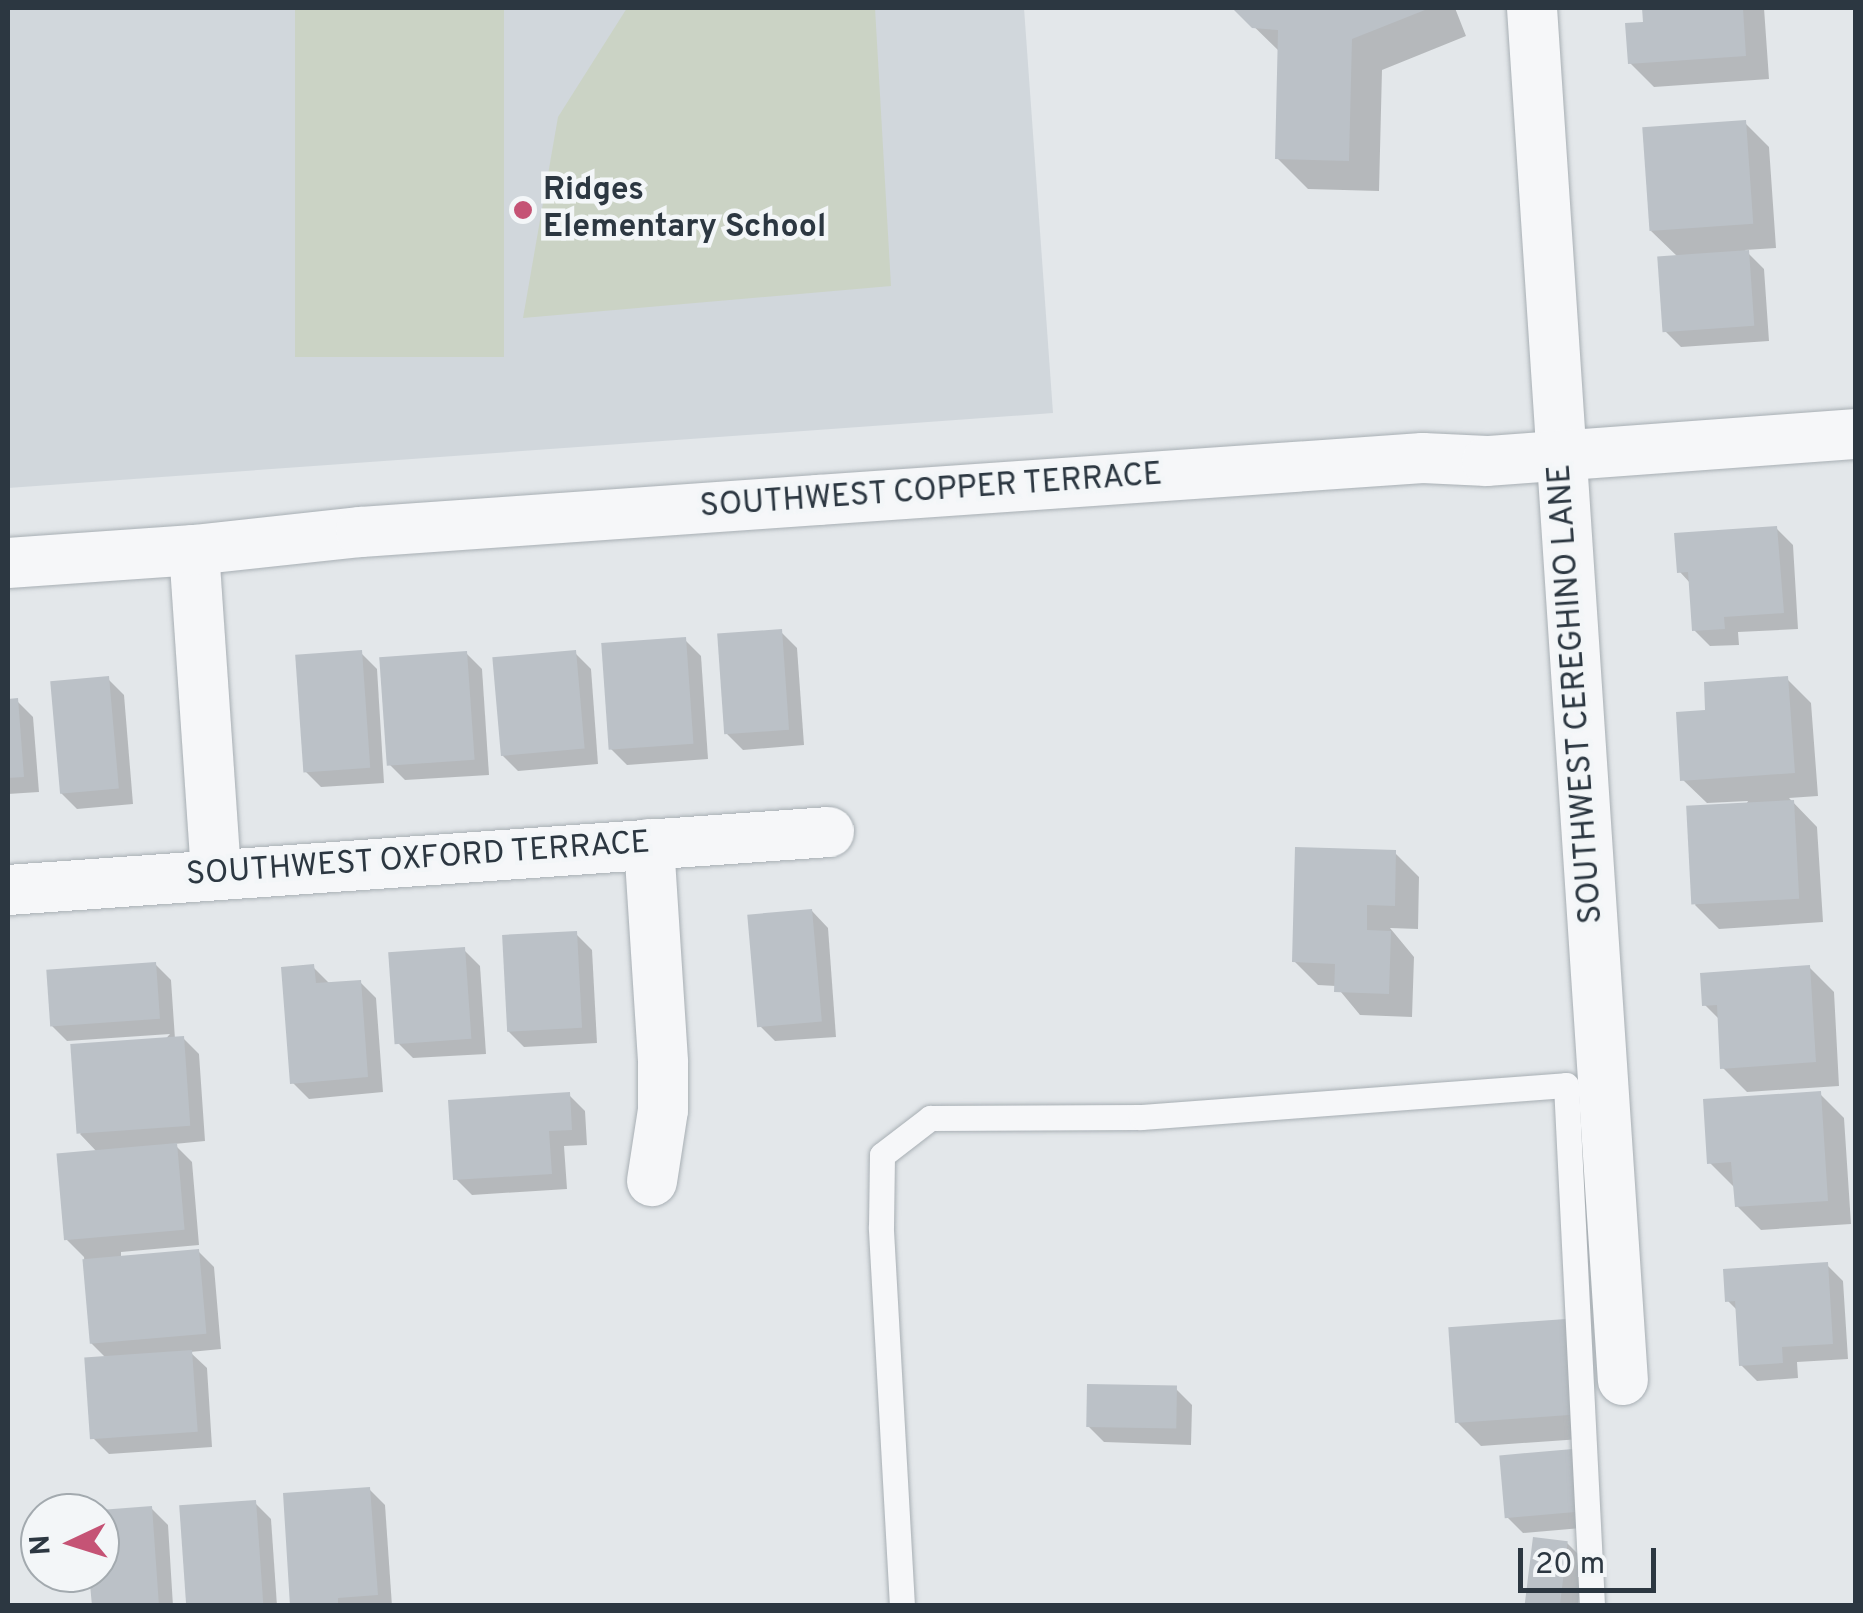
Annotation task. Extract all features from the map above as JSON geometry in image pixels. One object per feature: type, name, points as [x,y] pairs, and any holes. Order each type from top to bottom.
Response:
[{"type":"street","name":"SOUTHWEST CEREGHINO LANE","points":[[1532,8],[1622,1380]]},
{"type":"street","name":"SOUTHWEST COPPER TERRACE","points":[[8,564],[380,530],[1403,459],[1561,456],[1856,434]]},
{"type":"street","points":[[194,550],[216,873]]},
{"type":"street","name":"SOUTHWEST OXFORD TERRACE","points":[[8,890],[829,832]]},
{"type":"street","points":[[649,844],[663,1063],[663,1110],[652,1181]]},
{"type":"lane","points":[[902,1606],[881,1226],[882,1154],[930,1118],[1142,1117],[1566,1085],[1592,1606]]},
{"type":"shaded area","name":"Ridges Elementary School","points":[[8,8],[1024,8],[1053,413],[8,488]]},
{"type":"shaded area","points":[[295,8],[504,8],[504,357],[295,357]]},
{"type":"shaded area","points":[[627,8],[875,8],[891,286],[523,318],[558,117]]},
{"type":"building","points":[[1232,8],[1430,8],[1352,39],[1349,161],[1275,159],[1278,30],[1252,28]]},
{"type":"building","points":[[1642,8],[1743,8],[1746,56],[1628,64],[1625,23],[1643,22]]},
{"type":"building","points":[[1746,120],[1753,224],[1650,231],[1642,127]]},
{"type":"building","points":[[1749,250],[1754,326],[1663,332],[1657,256]]},
{"type":"building","points":[[1777,526],[1784,613],[1724,617],[1725,629],[1692,631],[1688,572],[1677,573],[1674,533]]},
{"type":"building","points":[[782,629],[789,730],[724,734],[717,634]]},
{"type":"building","points":[[686,637],[693,744],[609,750],[601,643]]},
{"type":"building","points":[[362,650],[370,768],[303,772],[295,655]]},
{"type":"building","points":[[576,650],[585,749],[501,756],[492,657]]},
{"type":"building","points":[[467,651],[475,760],[387,766],[379,657]]},
{"type":"building","points":[[109,676],[119,789],[60,794],[50,681]]},
{"type":"building","points":[[1788,676],[1795,773],[1680,781],[1676,712],[1705,710],[1704,682]]},
{"type":"building","points":[[18,698],[24,777],[8,778],[8,699]]},
{"type":"building","points":[[1794,800],[1799,899],[1691,905],[1686,806]]},
{"type":"building","points":[[1295,847],[1396,850],[1395,906],[1367,905],[1367,930],[1391,931],[1389,994],[1334,992],[1335,964],[1292,962]]},
{"type":"building","points":[[812,909],[822,1022],[757,1027],[747,915]]},
{"type":"building","points":[[577,931],[582,1028],[507,1032],[502,935]]},
{"type":"building","points":[[465,947],[471,1039],[395,1044],[388,952]]},
{"type":"building","points":[[156,962],[160,1019],[50,1027],[46,970]]},
{"type":"building","points":[[314,964],[316,983],[361,980],[368,1077],[290,1084],[281,967]]},
{"type":"building","points":[[1810,965],[1816,1062],[1720,1069],[1717,1005],[1702,1006],[1700,973]]},
{"type":"building","points":[[184,1036],[190,1126],[77,1134],[70,1044]]},
{"type":"building","points":[[1821,1091],[1828,1201],[1735,1207],[1731,1162],[1707,1164],[1703,1099]]},
{"type":"building","points":[[570,1092],[572,1130],[549,1131],[552,1174],[453,1180],[448,1100]]},
{"type":"building","points":[[177,1143],[185,1230],[64,1240],[56,1154]]},
{"type":"building","points":[[199,1249],[206,1334],[90,1344],[82,1259]]},
{"type":"building","points":[[1828,1262],[1833,1344],[1782,1347],[1783,1363],[1739,1366],[1735,1301],[1725,1302],[1723,1269]]},
{"type":"building","points":[[1566,1319],[1573,1415],[1455,1423],[1448,1327]]},
{"type":"building","points":[[192,1350],[198,1432],[90,1439],[84,1358]]},
{"type":"building","points":[[1087,1384],[1177,1386],[1176,1429],[1086,1427]]},
{"type":"building","points":[[1573,1449],[1578,1512],[1505,1518],[1499,1455]]},
{"type":"building","points":[[370,1487],[378,1595],[338,1598],[338,1606],[290,1606],[283,1493]]},
{"type":"building","points":[[256,1500],[263,1606],[186,1606],[179,1505]]},
{"type":"building","points":[[152,1506],[159,1606],[92,1606],[91,1593],[120,1593],[120,1508]]},
{"type":"building","points":[[1533,1537],[1568,1541],[1560,1606],[1525,1605]]},
{"type":"place","name":"Ridges Elementary School","points":[[523,210]]}]
